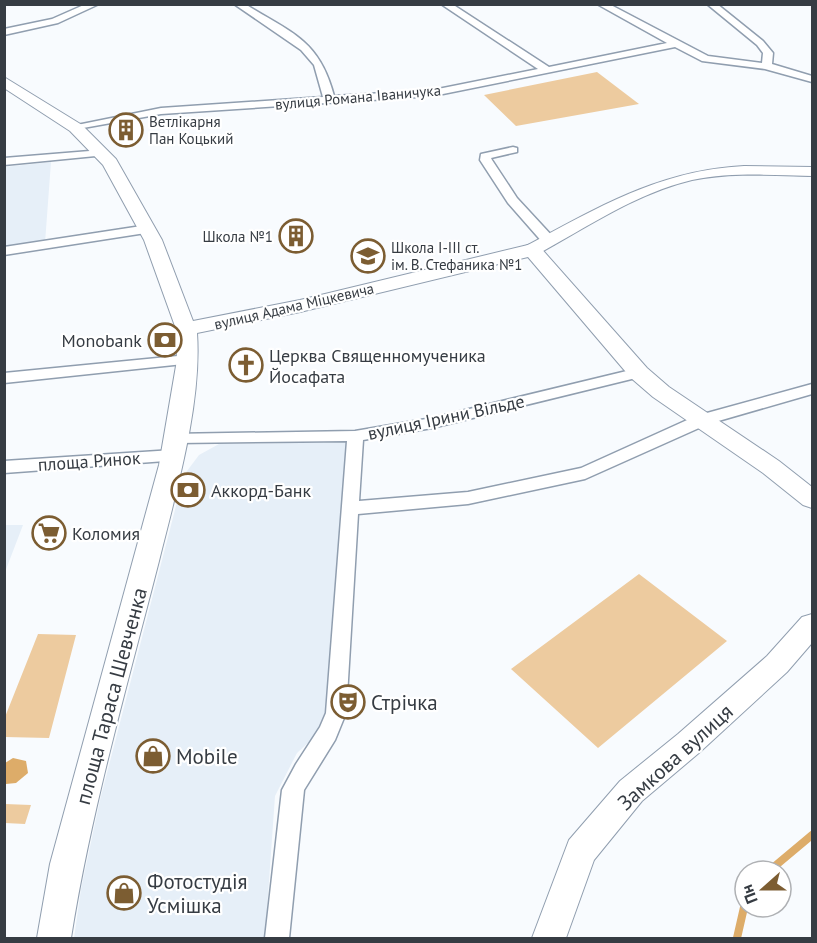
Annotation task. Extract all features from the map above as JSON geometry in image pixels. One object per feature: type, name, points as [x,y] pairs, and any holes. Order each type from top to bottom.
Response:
[{"type":"main road","name":"площа Тараса Шевченка","points":[[4,81],[76,128],[102,153],[134,201],[148,230],[186,329],[189,360],[175,447],[66,864],[54,939]]},
{"type":"main road","name":"вулиця Адама Міцкевича","points":[[186,329],[300,306],[540,246]]},
{"type":"main road","points":[[540,246],[639,373],[661,392],[771,467],[813,499]]},
{"type":"main road","name":"Замкова вулиця","points":[[549,939],[581,851],[625,799],[777,664],[813,625]]},
{"type":"street","points":[[4,32],[55,21],[95,4]]},
{"type":"street","points":[[238,4],[297,42],[312,55],[321,70],[329,99]]},
{"type":"street","points":[[445,4],[547,70]]},
{"type":"street","points":[[601,4],[706,59],[766,66],[813,79]]},
{"type":"street","points":[[711,4],[764,46],[769,59],[766,66]]},
{"type":"street","name":"вулиця Романа Іваничука","points":[[76,128],[161,111],[433,93],[675,44]]},
{"type":"street","points":[[513,150],[489,154],[485,156],[486,160],[540,246]]},
{"type":"street","points":[[4,162],[102,153]]},
{"type":"street","name":"вулиця Адама Міцкевича","points":[[540,246],[638,195],[677,180],[735,171],[813,172]]},
{"type":"street","points":[[4,251],[148,230]]},
{"type":"street","points":[[4,378],[189,360]]},
{"type":"street","name":"вулиця Ірини Вільде","points":[[175,447],[355,436],[432,423],[639,373]]},
{"type":"street","points":[[351,508],[468,498],[585,473],[702,420],[813,389]]},
{"type":"street","points":[[277,939],[293,790],[309,760],[330,730],[336,713],[355,436]]},
{"type":"street","name":"площа Ринок","points":[[4,466],[175,447]]},
{"type":"shaded area","points":[[597,72],[639,104],[516,126],[484,95]]},
{"type":"shaded area","points":[[51,162],[45,243],[5,247],[4,167]]},
{"type":"shaded area","points":[[353,442],[333,720],[297,753],[275,796],[265,938],[74,938],[81,889],[100,800],[184,475],[199,455],[219,444]]},
{"type":"shaded area","points":[[4,525],[23,525],[5,572]]},
{"type":"shaded area","points":[[639,574],[727,641],[598,748],[511,669]]},
{"type":"shaded area","points":[[38,634],[76,635],[49,738],[5,737],[5,717]]},
{"type":"shaded area","points":[[13,758],[26,761],[28,773],[16,783],[6,784],[5,763]]},
{"type":"shaded area","points":[[5,804],[31,805],[25,824],[5,823]]},
{"type":"waterway","points":[[783,859],[812,835]]},
{"type":"waterway","points":[[737,938],[741,919]]},
{"type":"place","name":"Ветлікарня Пан Коцький","points":[[126,130]]},
{"type":"place","name":"Школа №1","points":[[296,236]]},
{"type":"place","name":"Школа I-III ст. ім. В. Стефаника №1","points":[[368,256]]},
{"type":"place","name":"Monobank","points":[[165,340]]},
{"type":"place","name":"Церква Священномученика Йосафата","points":[[246,365]]},
{"type":"place","name":"Аккорд-Банк","points":[[188,490]]},
{"type":"place","name":"Коломия","points":[[49,533]]},
{"type":"place","name":"Стрічка","points":[[348,702]]},
{"type":"place","name":"Mobile","points":[[153,756]]},
{"type":"place","name":"Фотостудія Усмішка","points":[[124,893]]}]
